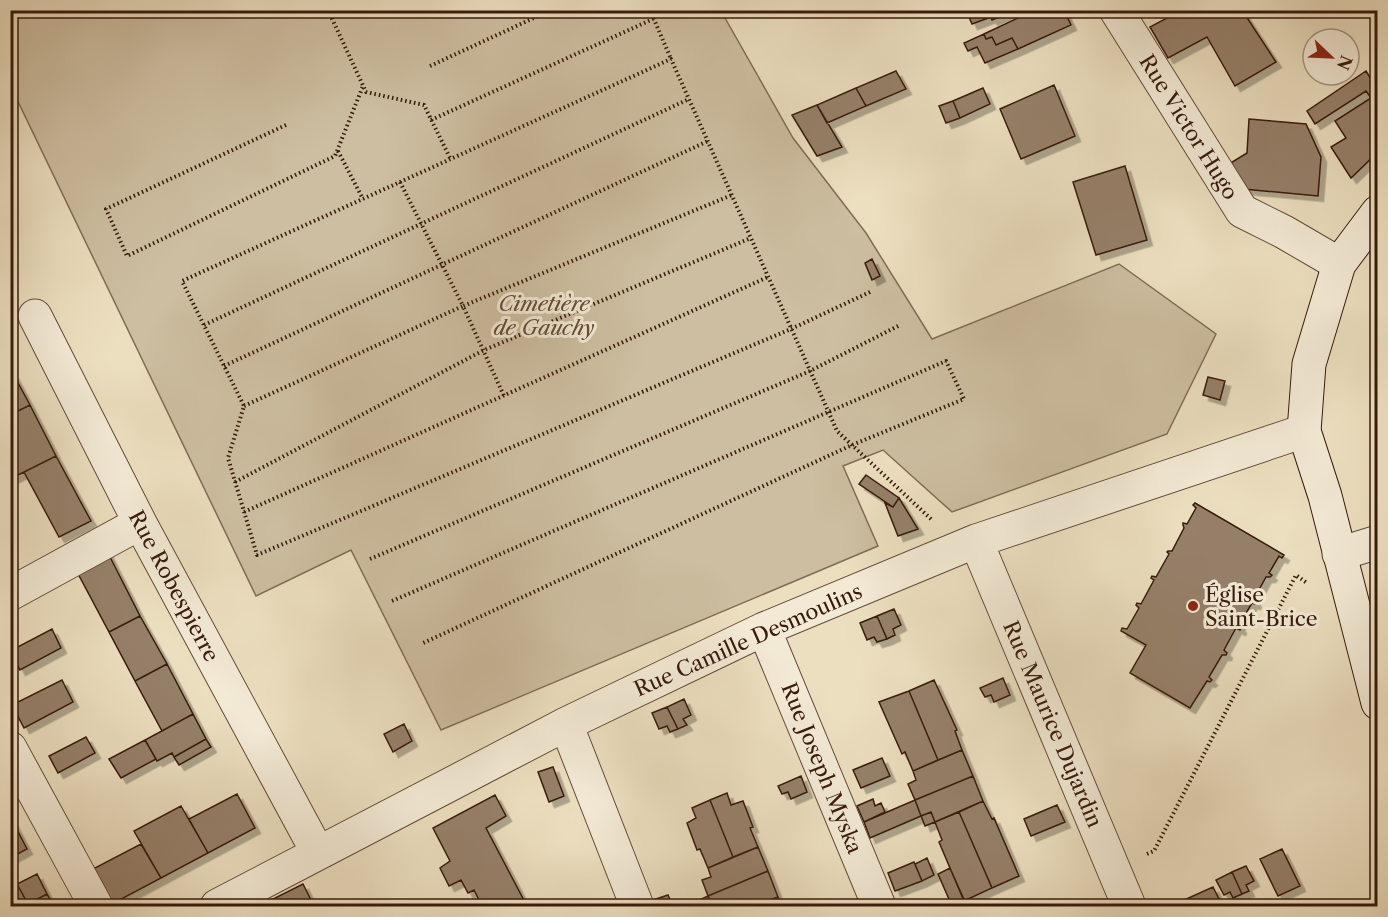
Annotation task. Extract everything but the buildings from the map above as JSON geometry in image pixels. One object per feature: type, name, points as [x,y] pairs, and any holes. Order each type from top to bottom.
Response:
[{"type":"street","name":"Rue Victor Hugo","points":[[1116,10],[1242,211],[1339,264]]},
{"type":"street","points":[[1377,212],[1339,264],[1309,364],[1304,431],[1325,496],[1377,703]]},
{"type":"street","name":"Rue Robespierre","points":[[35,316],[140,523],[318,853]]},
{"type":"street","name":"Rue Camille Desmoulins","points":[[217,906],[566,724],[764,629],[968,544],[1304,431]]},
{"type":"street","points":[[10,594],[140,523]]},
{"type":"street","points":[[1343,569],[1377,542]]},
{"type":"street","name":"Rue Maurice Dujardin","points":[[968,544],[1129,906]]},
{"type":"street","name":"Rue Joseph Myska","points":[[764,629],[879,906]]},
{"type":"street","points":[[566,724],[637,906]]},
{"type":"street","points":[[10,748],[96,906]]},
{"type":"path","points":[[328,10],[366,92],[424,105],[451,160]]},
{"type":"path","points":[[430,66],[551,10]]},
{"type":"path","points":[[650,10],[837,431],[968,544]]},
{"type":"path","points":[[432,120],[653,19]]},
{"type":"path","points":[[671,59],[182,281],[244,406],[228,458],[257,555],[791,329],[870,292]]},
{"type":"path","points":[[286,125],[106,209],[127,256],[335,156],[363,86]]},
{"type":"path","points":[[204,325],[689,99]]},
{"type":"path","points":[[224,366],[708,141]]},
{"type":"path","points":[[337,150],[363,199]]},
{"type":"path","points":[[400,182],[463,306],[504,396]]},
{"type":"path","points":[[244,406],[463,306],[732,195]]},
{"type":"path","points":[[235,482],[484,350],[751,238]]},
{"type":"path","points":[[244,512],[768,277]]},
{"type":"path","points":[[370,560],[810,371],[900,325]]},
{"type":"path","points":[[392,601],[946,361],[964,399],[852,445],[421,644]]},
{"type":"path","points":[[1114,870],[1154,851],[1296,575],[1313,587],[1343,569]]},
{"type":"green space","name":"Cimetière de Gauchy","points":[[11,11],[721,11],[793,138],[866,233],[932,339],[1119,264],[1216,334],[1167,434],[952,512],[883,450],[843,466],[878,546],[441,730],[351,550],[256,596],[11,87]]},
{"type":"place","name":"Église Saint-Brice","points":[[1193,606]]}]
